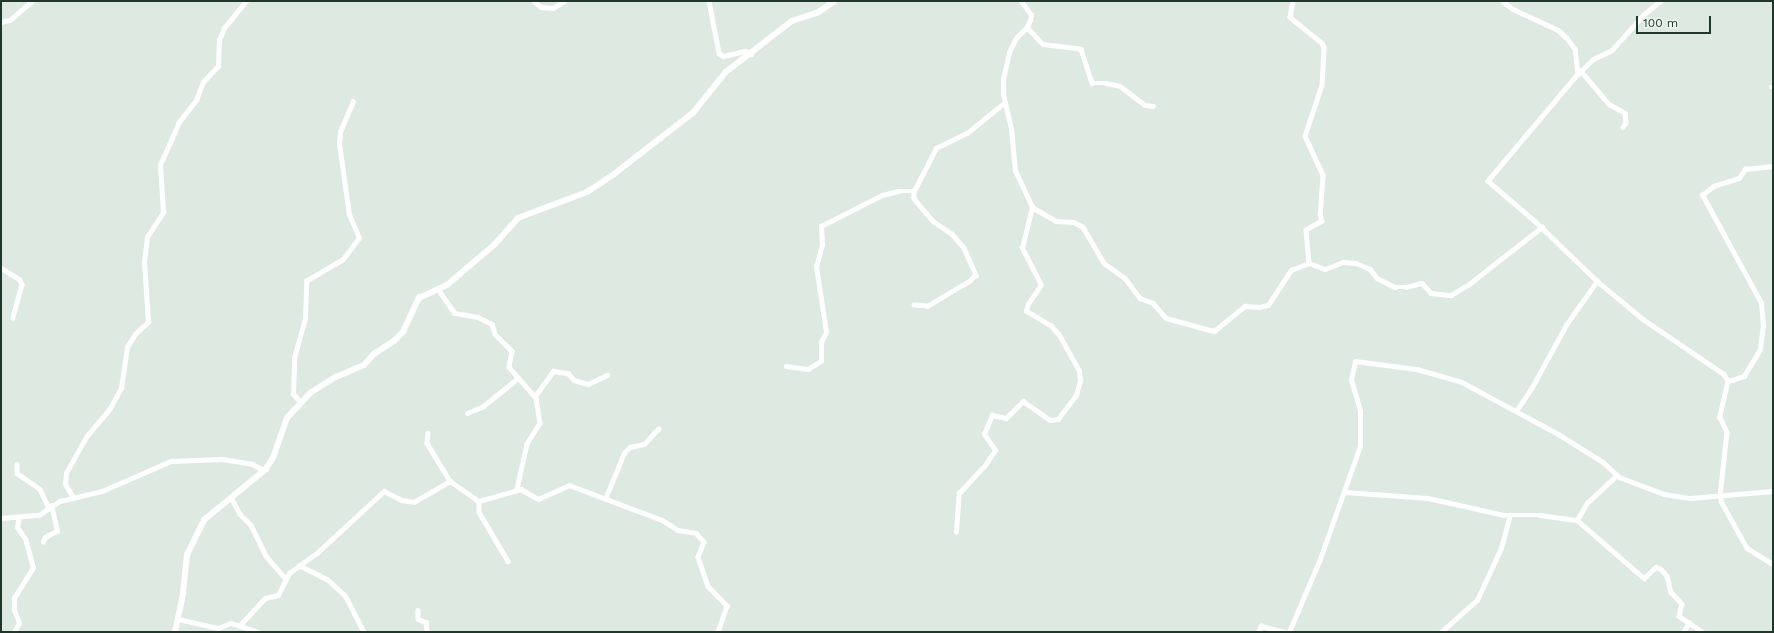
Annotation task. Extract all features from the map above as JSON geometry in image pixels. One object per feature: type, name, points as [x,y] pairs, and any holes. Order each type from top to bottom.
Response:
[{"type":"street","points":[[1,22],[10,20],[32,1]]},
{"type":"street","points":[[73,498],[65,484],[66,473],[86,436],[110,408],[123,382],[123,361],[127,347],[135,334],[148,322],[144,262],[147,237],[162,216],[164,208],[160,165],[180,122],[196,100],[203,82],[218,66],[219,40],[224,28],[246,1]]},
{"type":"street","points":[[534,1],[541,7],[553,8],[564,1]]},
{"type":"street","points":[[709,1],[718,52],[723,56],[745,51],[751,54]]},
{"type":"street","points":[[175,632],[188,550],[207,516],[264,470],[273,458],[287,418],[315,389],[364,365],[374,354],[394,341],[402,332],[419,298],[447,286],[494,246],[518,218],[587,192],[638,157],[693,113],[726,72],[792,21],[819,12],[835,1]]},
{"type":"street","points":[[1021,1],[1031,15],[1027,27],[1016,38],[1009,52],[1003,79],[1004,102],[1011,129],[1015,171],[1032,207],[1056,221],[1074,222],[1083,226],[1104,263],[1125,278],[1140,298],[1153,303],[1166,318],[1211,331],[1216,330],[1245,306],[1260,308],[1268,305],[1291,270],[1309,263],[1325,269],[1343,262],[1356,263],[1368,268],[1376,278],[1395,287],[1406,287],[1422,283],[1431,293],[1451,295],[1469,284],[1542,227]]},
{"type":"street","points":[[1293,1],[1290,17],[1322,43],[1324,48],[1322,84],[1305,136],[1323,175],[1320,214],[1322,221],[1306,230],[1309,263]]},
{"type":"street","points":[[1503,1],[1513,9],[1558,30],[1568,38],[1575,49],[1579,72],[1609,104],[1626,114],[1626,123],[1623,127]]},
{"type":"street","points":[[1660,1],[1643,15],[1612,50],[1597,57],[1579,72],[1488,181],[1542,227],[1597,281],[1643,319],[1720,370],[1728,380]]},
{"type":"street","points":[[1027,27],[1043,44],[1081,49],[1092,83],[1106,83],[1120,86],[1145,105],[1153,106]]},
{"type":"street","points":[[301,403],[293,394],[294,358],[305,318],[305,283],[312,276],[343,259],[359,238],[349,215],[339,144],[340,132],[353,102]]},
{"type":"street","points":[[914,305],[928,306],[970,281],[976,275],[964,248],[952,234],[924,211],[915,201],[914,191],[936,148],[967,133],[1004,102]]},
{"type":"street","points":[[1728,380],[1744,376],[1760,349],[1763,326],[1761,304],[1702,195],[1714,186],[1738,178],[1745,169],[1773,166]]},
{"type":"street","points":[[786,366],[808,369],[821,360],[821,342],[826,332],[816,267],[822,245],[821,226],[882,195],[899,191],[914,191]]},
{"type":"street","points":[[956,532],[959,493],[985,465],[994,450],[984,434],[992,415],[1006,418],[1023,401],[1054,420],[1058,419],[1079,386],[1079,371],[1059,335],[1050,326],[1026,311],[1028,304],[1041,286],[1022,248],[1032,207]]},
{"type":"street","points":[[1,268],[19,279],[22,284],[13,318]]},
{"type":"street","points":[[1516,411],[1531,389],[1566,325],[1597,281]]},
{"type":"street","points":[[438,290],[455,313],[478,317],[492,324],[496,334],[512,351],[508,366],[535,396],[540,423],[527,444],[517,489]]},
{"type":"street","points":[[1289,632],[1312,580],[1360,446],[1360,411],[1351,380],[1355,361],[1388,363],[1451,378],[1516,411],[1596,456],[1617,475],[1632,483],[1672,496],[1690,498],[1773,492]]},
{"type":"street","points":[[535,396],[553,371],[568,373],[573,379],[588,384],[607,375]]},
{"type":"street","points":[[468,413],[482,407],[518,378]]},
{"type":"street","points":[[1728,380],[1720,417],[1726,432],[1720,495],[1726,515],[1742,543],[1754,554],[1773,564]]},
{"type":"street","points":[[605,499],[624,453],[630,447],[644,444],[658,429]]},
{"type":"street","points":[[428,432],[427,443],[450,481],[479,501]]},
{"type":"street","points":[[1,518],[39,515],[50,507],[73,498],[102,491],[171,462],[222,459],[252,464],[264,470]]},
{"type":"street","points":[[17,464],[17,473],[40,489],[50,507],[57,531],[45,537],[42,542]]},
{"type":"street","points":[[1577,520],[1587,503],[1617,475]]},
{"type":"street","points":[[239,626],[265,598],[278,595],[285,578],[299,565],[384,492],[402,500],[414,502],[450,481]]},
{"type":"street","points":[[479,501],[517,489],[526,490],[533,498],[538,499],[569,485],[662,520],[678,530],[694,532],[703,540],[698,557],[710,589],[727,606],[718,632]]},
{"type":"street","points":[[1344,492],[1428,498],[1510,515],[1540,515],[1577,520],[1644,578],[1656,567],[1664,572],[1671,592],[1682,604],[1679,616],[1703,632]]},
{"type":"street","points":[[231,497],[240,514],[251,526],[266,556],[285,578]]},
{"type":"street","points":[[479,501],[479,512],[508,561]]},
{"type":"street","points":[[1441,632],[1478,600],[1501,548],[1510,515]]},
{"type":"street","points":[[14,632],[19,623],[14,610],[14,598],[33,568],[25,539],[17,527],[19,517]]},
{"type":"street","points":[[299,565],[327,580],[345,595],[364,632]]},
{"type":"street","points":[[418,610],[418,619],[426,622],[427,632]]},
{"type":"street","points":[[178,619],[218,628],[231,623],[258,632]]},
{"type":"street","points":[[1683,632],[1688,623]]},
{"type":"street","points":[[1258,632],[1261,626],[1285,632]]}]
